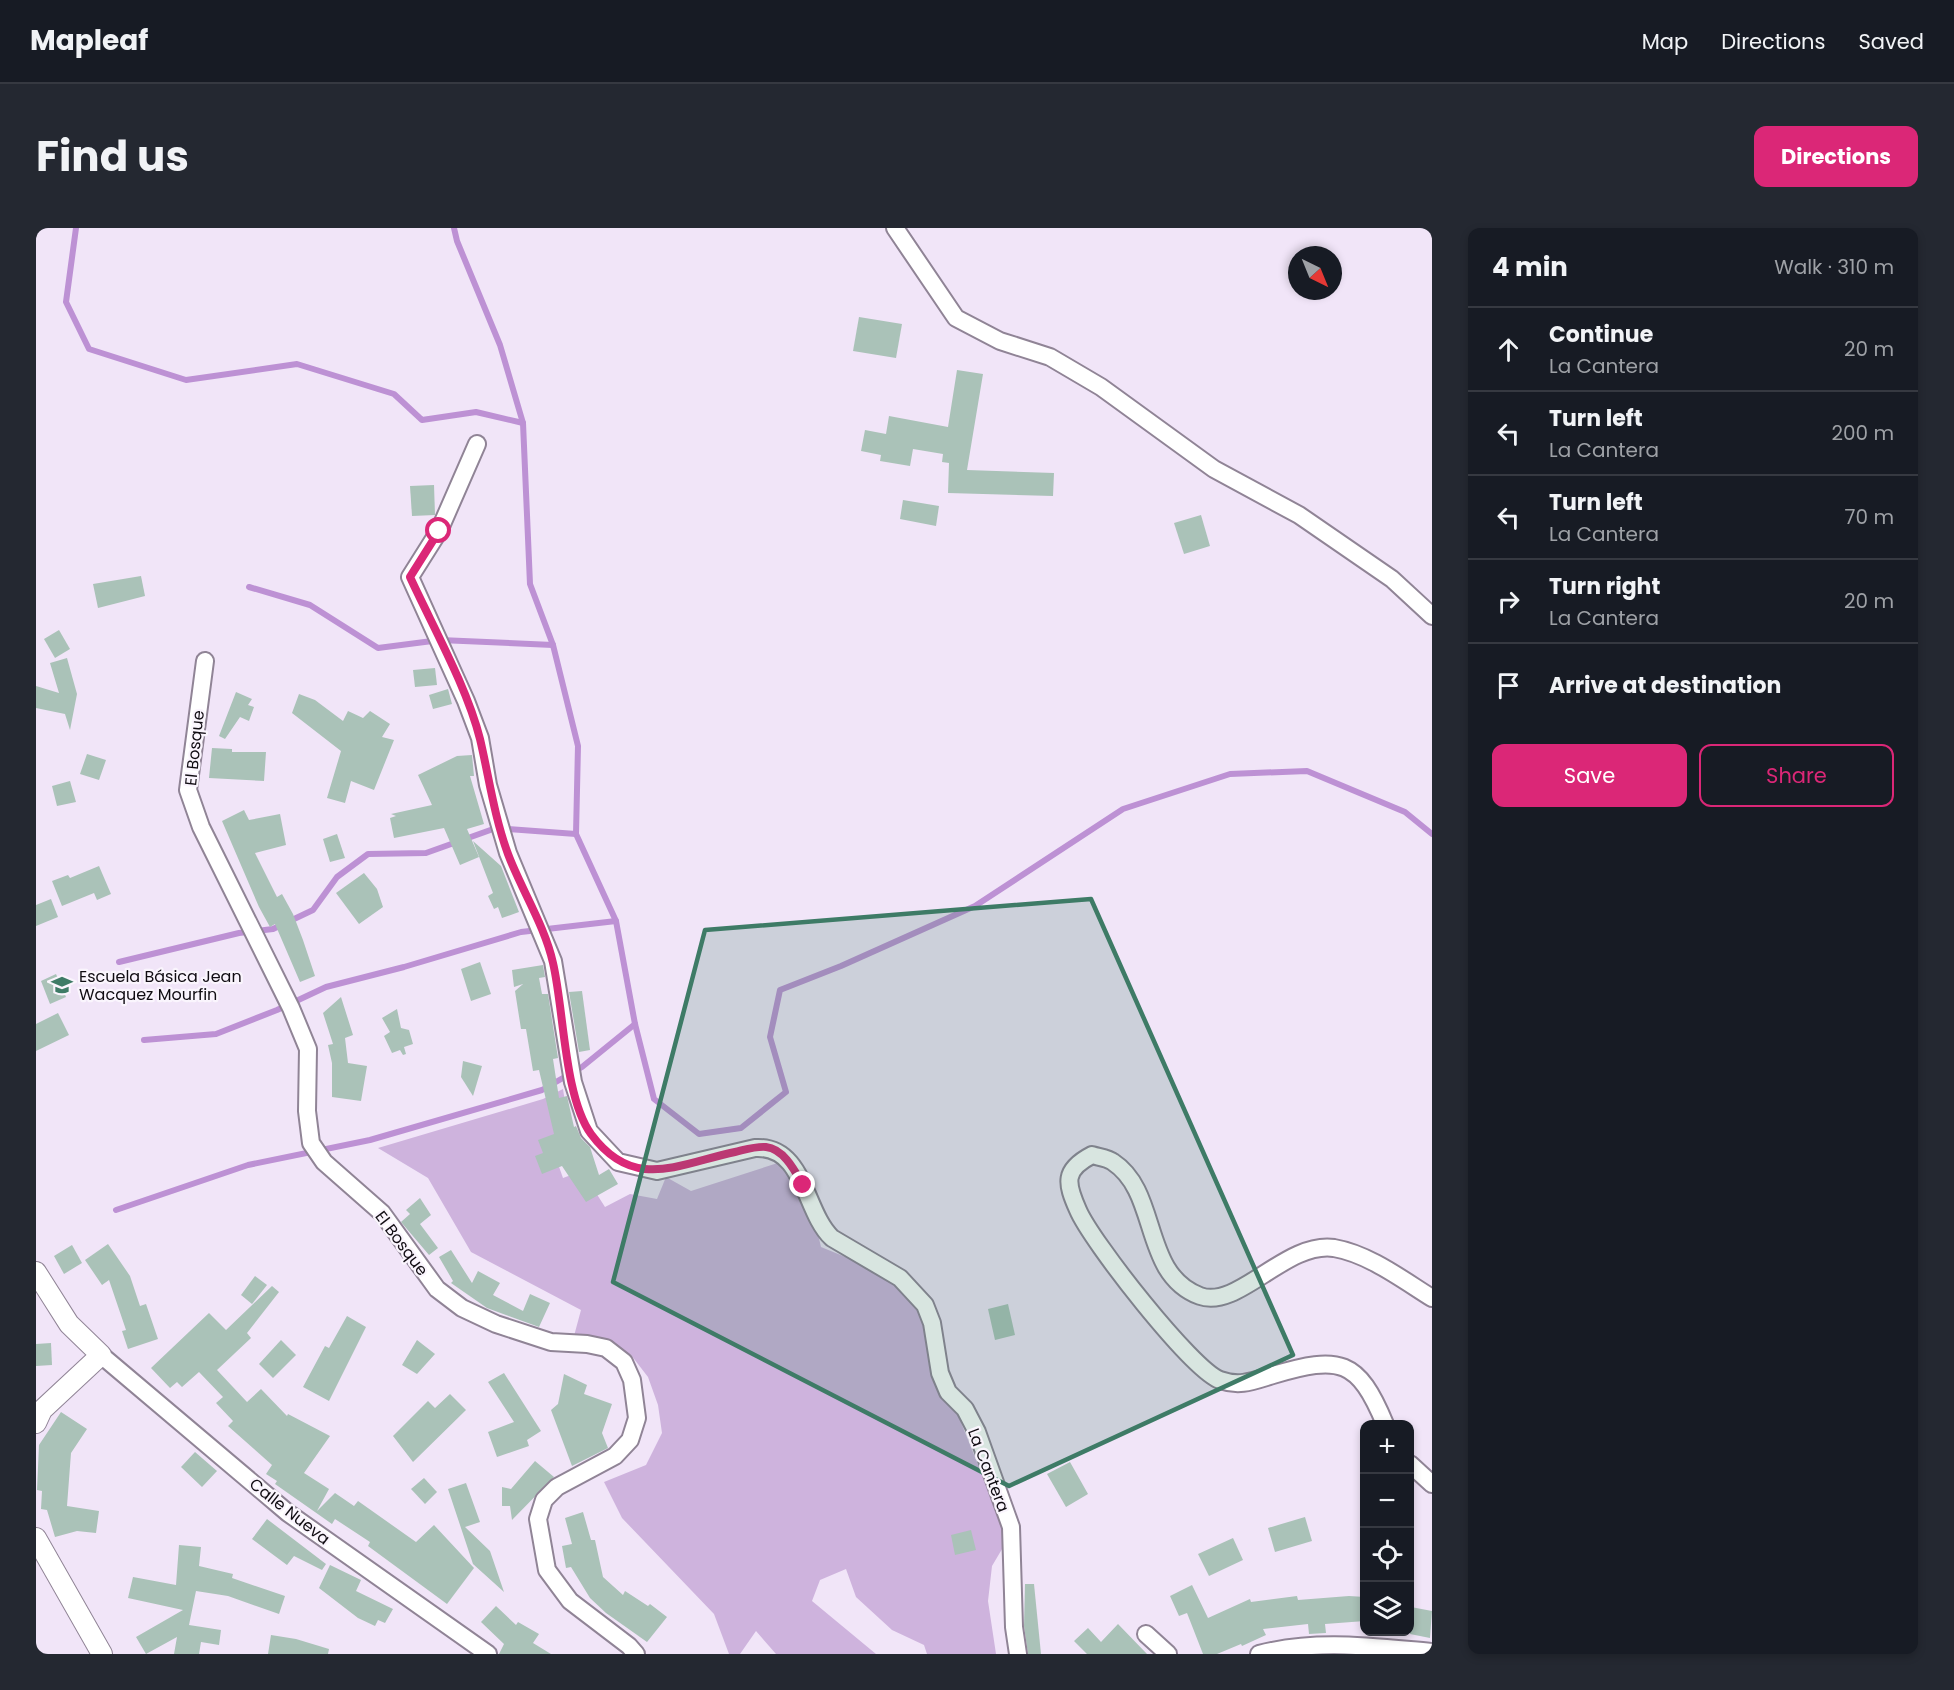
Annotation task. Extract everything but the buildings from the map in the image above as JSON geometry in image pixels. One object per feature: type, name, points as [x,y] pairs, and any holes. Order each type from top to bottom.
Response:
[{"type":"street","points":[[895,228],[956,318],[1000,341],[1050,357],[1101,387],[1214,470],[1299,515],[1392,579],[1432,616]]},
{"type":"street","name":"La Cantera","points":[[477,444],[439,531],[410,577],[466,701],[480,738],[488,784],[508,853],[553,961],[573,1082],[585,1123],[600,1145],[618,1162],[657,1171],[755,1148],[767,1147],[779,1153],[794,1168],[823,1230],[900,1278],[925,1305],[932,1323],[940,1373],[948,1392],[965,1409],[977,1432],[1011,1527],[1014,1627],[1018,1654]]},
{"type":"street","name":"El Bosque","points":[[205,661],[188,789],[201,827],[291,1008],[308,1049],[307,1111],[311,1143],[324,1162],[382,1213],[437,1289],[462,1308],[496,1324],[551,1342],[587,1344],[606,1348],[624,1362],[628,1371],[637,1418],[630,1440],[615,1456],[557,1486],[544,1500],[538,1519],[547,1570],[570,1601],[629,1646],[636,1654]]},
{"type":"street","points":[[1383,1420],[1368,1387],[1354,1371],[1335,1365],[1305,1367],[1247,1384],[1218,1380],[1192,1359],[1109,1261],[1080,1216],[1068,1184],[1070,1173],[1076,1163],[1092,1155],[1112,1161],[1131,1177],[1164,1265],[1183,1287],[1202,1297],[1228,1294],[1254,1281],[1282,1261],[1312,1248],[1335,1248],[1362,1258],[1432,1298]]},
{"type":"street","points":[[36,1272],[69,1324],[101,1355],[42,1410],[36,1423]]},
{"type":"street","name":"Calle Nueva","points":[[101,1355],[288,1513],[488,1654]]},
{"type":"street","points":[[1414,1468],[1432,1484]]},
{"type":"street","points":[[36,1538],[102,1654]]},
{"type":"street","points":[[1146,1634],[1168,1654]]},
{"type":"street","points":[[1259,1654],[1290,1647],[1341,1644],[1432,1652]]},
{"type":"highlighted area","points":[[1091,899],[1293,1355],[1009,1486],[613,1282],[705,930]]},
{"type":"shaded area","points":[[563,1089],[565,1102],[552,1147],[563,1178],[582,1171],[605,1207],[630,1194],[657,1199],[666,1177],[691,1191],[784,1161],[809,1196],[821,1247],[914,1285],[943,1378],[1008,1539],[992,1566],[988,1601],[996,1654],[927,1654],[924,1645],[892,1630],[856,1597],[846,1569],[820,1580],[812,1601],[876,1654],[776,1654],[756,1631],[740,1654],[729,1654],[714,1614],[622,1518],[604,1482],[646,1465],[662,1433],[658,1405],[648,1377],[631,1355],[609,1341],[574,1336],[581,1310],[471,1252],[428,1178],[378,1148],[543,1099]]},
{"type":"waterway","points":[[76,228],[66,302],[89,349],[186,380],[297,364],[394,394],[422,420],[476,412],[523,423]]},
{"type":"waterway","points":[[454,228],[457,241],[500,345],[523,423],[530,584],[553,645],[578,746],[576,834],[616,921],[635,1024],[654,1099],[699,1134],[741,1128],[786,1092],[770,1037],[780,990],[841,966],[975,906],[1123,809],[1230,774],[1307,771],[1405,812],[1432,834]]},
{"type":"waterway","points":[[249,587],[310,605],[378,648],[440,640],[553,645]]},
{"type":"waterway","points":[[119,962],[239,933],[273,929],[313,910],[337,877],[368,854],[426,853],[496,828],[576,834]]},
{"type":"waterway","points":[[144,1040],[216,1034],[277,1010],[326,987],[404,967],[521,932],[616,921]]},
{"type":"waterway","points":[[116,1210],[248,1165],[370,1140],[542,1090],[582,1067],[635,1024]]},
{"type":"place","name":"Escuela Básica Jean Wacquez Mourfin","points":[[62,985]]},
{"type":"route","points":[[439,531],[410,577],[466,701],[480,738],[488,784],[508,853],[553,961],[573,1082],[581,1114],[589,1131],[618,1162],[657,1171],[689,1165],[728,1153],[767,1147],[779,1153],[794,1168],[803,1185]]}]
